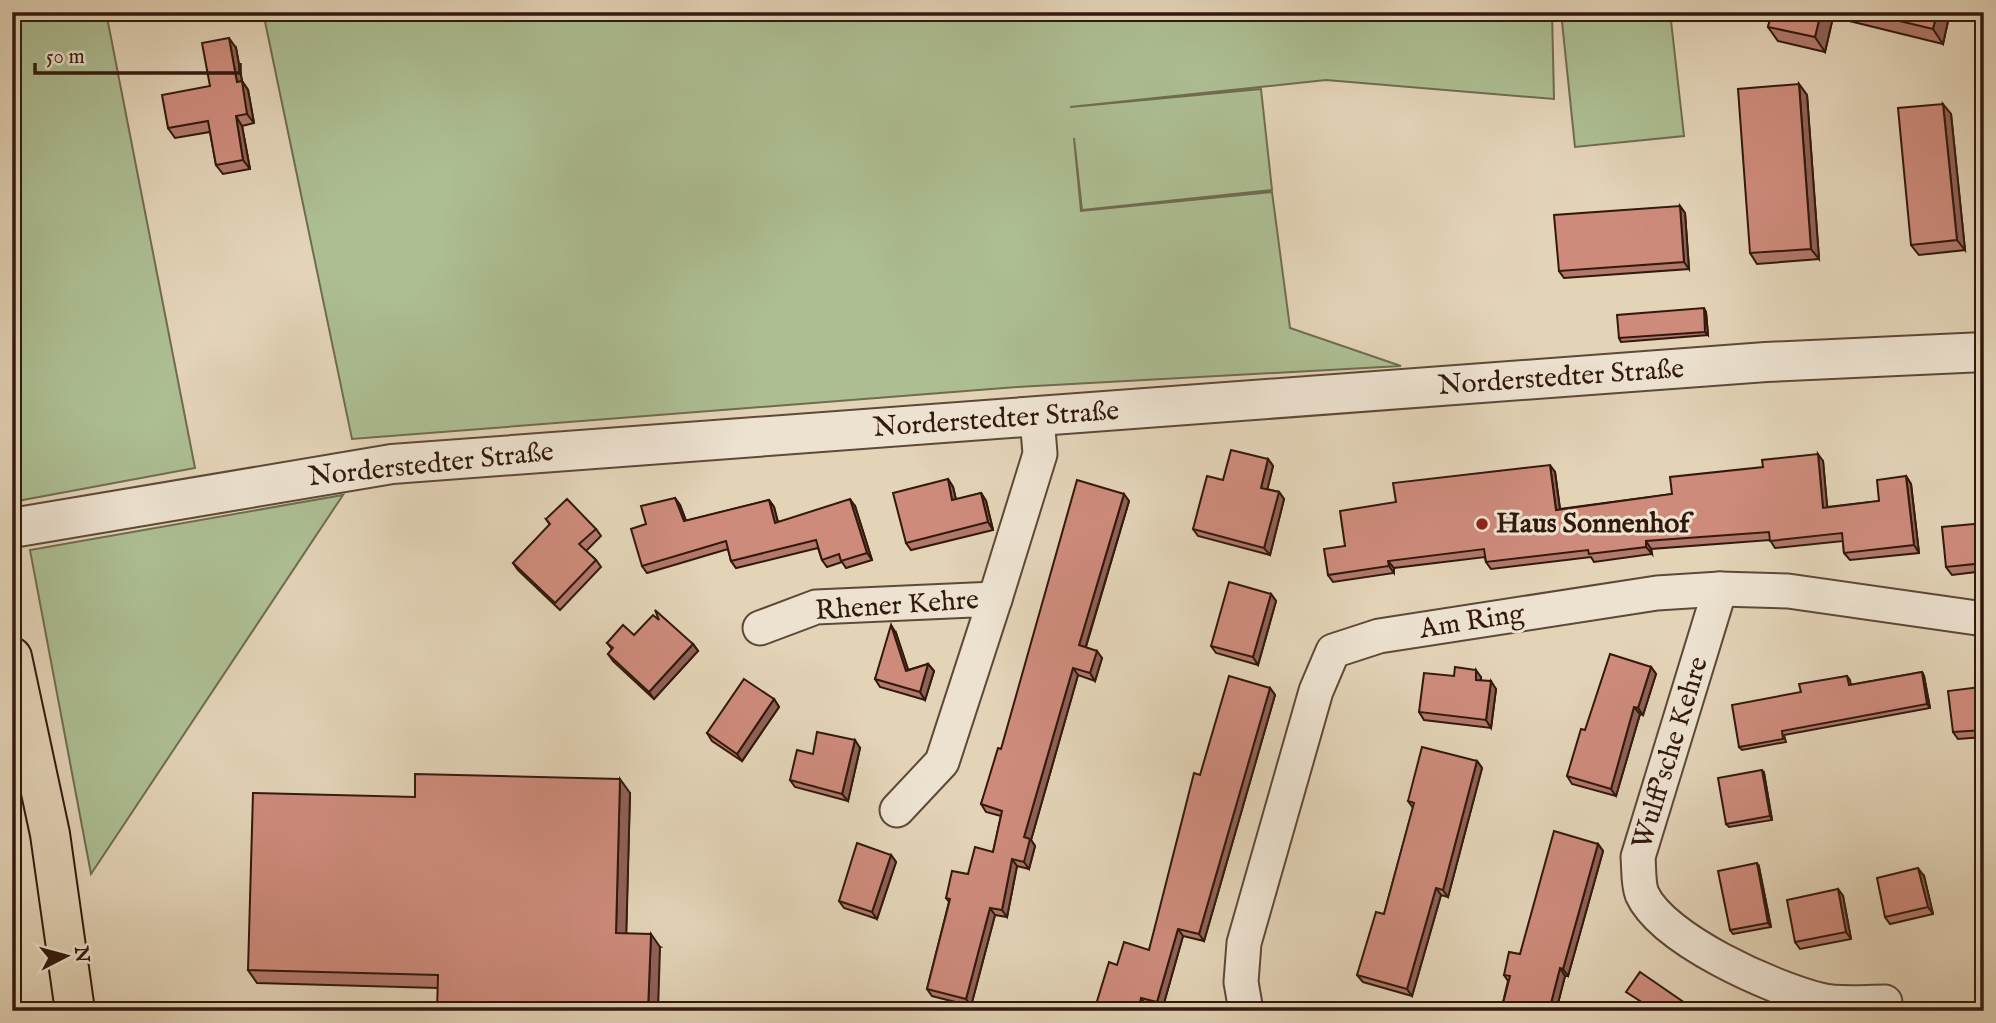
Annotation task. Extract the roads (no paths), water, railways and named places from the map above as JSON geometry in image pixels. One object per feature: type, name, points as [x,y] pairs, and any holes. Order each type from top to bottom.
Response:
[{"type":"main road","points":[[12,657],[50,834],[75,1011]]},
{"type":"street","name":"Norderstedter Straße","points":[[12,527],[392,464],[1766,362],[1984,352]]},
{"type":"street","name":"Rhener Kehre","points":[[897,810],[942,762],[1041,454],[1037,416]]},
{"type":"street","name":"Wulff'sche Kehre","points":[[1720,590],[1638,856],[1641,892],[1655,914],[1684,939],[1744,971],[1821,1000],[1885,1002]]},
{"type":"street","name":"Am Ring","points":[[1246,1011],[1241,982],[1244,943],[1316,691],[1333,651],[1392,634],[1657,593],[1788,591],[1984,619]]},
{"type":"street","name":"Rhener Kehre","points":[[760,628],[816,607],[995,599]]},
{"type":"place","name":"Haus Sonnenhof","points":[[1482,524]]}]
